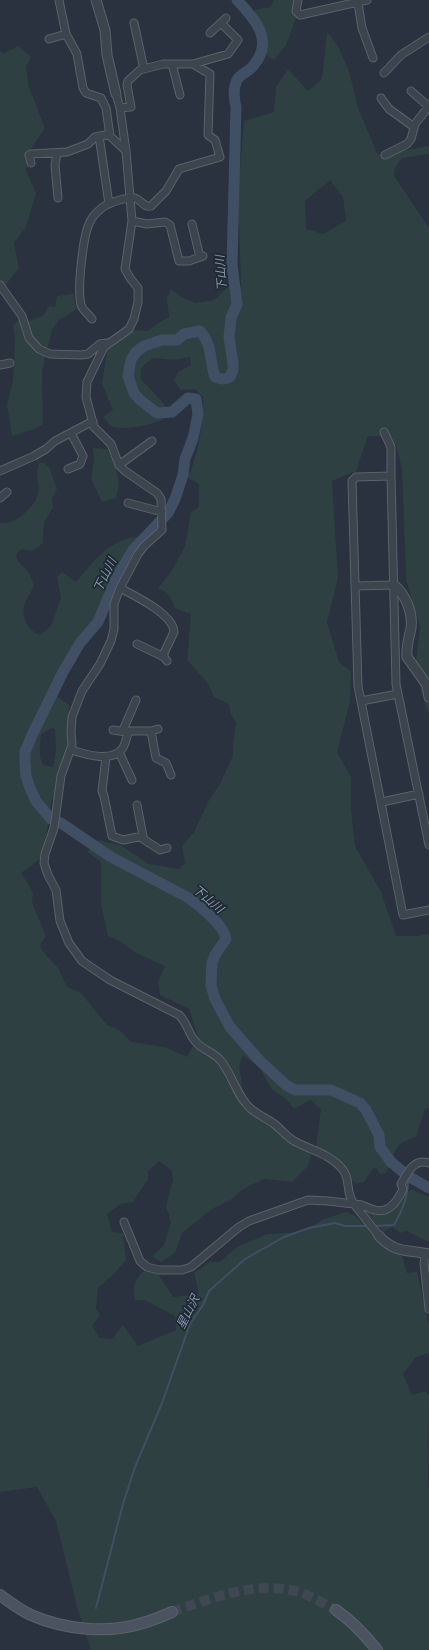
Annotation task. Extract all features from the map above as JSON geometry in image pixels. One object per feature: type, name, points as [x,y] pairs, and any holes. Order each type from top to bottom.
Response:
[{"type":"main road","points":[[0,1595],[31,1615],[65,1626],[89,1629],[118,1628],[142,1624],[172,1612]]},
{"type":"main road","points":[[336,1610],[346,1616],[362,1631],[377,1650]]},
{"type":"street","points":[[59,0],[66,34],[77,54],[83,88],[86,93],[102,98],[106,108],[110,136],[126,151]]},
{"type":"street","points":[[96,0],[105,30],[107,55],[120,108],[126,151],[132,221],[125,269],[138,288],[138,302],[134,319],[129,329],[104,347],[87,382],[86,397],[93,421],[98,431],[111,444],[119,465],[125,471],[157,493],[161,499],[162,530],[147,543],[138,554],[120,588],[114,604],[114,629],[111,640],[100,664],[82,691],[72,717],[71,750],[61,776],[54,828],[45,854],[44,863],[48,876],[56,890],[60,921],[74,952],[82,961],[110,980],[179,1015],[183,1019],[194,1041],[214,1054],[222,1062],[237,1092],[250,1108],[274,1124],[293,1140],[320,1152],[344,1171],[347,1178],[349,1197],[379,1236],[390,1246],[397,1249],[428,1254],[424,1263],[429,1309]]},
{"type":"street","points":[[298,0],[296,11],[300,15],[367,0]]},
{"type":"street","points":[[358,3],[362,28],[373,58]]},
{"type":"street","points":[[120,108],[131,107],[127,85],[128,82],[140,70],[163,64],[193,64],[228,54],[238,40],[223,20],[210,33]]},
{"type":"street","points":[[134,23],[144,69]]},
{"type":"street","points":[[49,39],[66,34]]},
{"type":"street","points":[[384,73],[401,55],[429,37]]},
{"type":"street","points":[[172,64],[180,96]]},
{"type":"street","points":[[92,319],[82,307],[80,300],[81,269],[84,244],[89,224],[101,208],[130,198],[136,198],[145,206],[151,206],[166,191],[180,169],[220,157],[215,140],[208,135],[210,74],[193,64]]},
{"type":"street","points":[[385,155],[407,144],[411,139],[414,127],[429,106],[411,91]]},
{"type":"street","points":[[381,98],[388,109],[414,127]]},
{"type":"street","points":[[31,163],[29,155],[31,154],[67,152],[88,144],[99,136],[110,136]]},
{"type":"street","points":[[99,136],[109,204]]},
{"type":"street","points":[[57,153],[55,166],[58,198]]},
{"type":"street","points":[[132,221],[147,224],[165,222],[170,225],[179,261],[189,261],[201,257],[192,224]]},
{"type":"street","points":[[0,285],[22,316],[29,338],[39,349],[50,354],[81,355],[88,354],[100,344],[108,344]]},
{"type":"street","points":[[0,365],[10,364]]},
{"type":"street","points":[[0,471],[28,459],[46,449],[55,441],[93,421]]},
{"type":"street","points":[[384,432],[390,447],[398,694],[429,846]]},
{"type":"street","points":[[68,469],[80,464],[83,456],[72,433]]},
{"type":"street","points":[[119,465],[152,441]]},
{"type":"street","points":[[391,476],[356,477],[352,481],[358,686],[403,915],[429,910]]},
{"type":"street","points":[[0,498],[7,492]]},
{"type":"street","points":[[128,503],[162,513]]},
{"type":"street","points":[[356,586],[394,585],[405,598],[411,619],[407,657],[426,685],[429,697]]},
{"type":"street","points":[[120,588],[139,598],[171,622],[174,632],[164,653],[165,659],[137,644]]},
{"type":"street","points":[[361,701],[398,694]]},
{"type":"street","points":[[71,750],[106,757],[119,752],[124,744],[127,733],[124,728],[136,700]]},
{"type":"street","points":[[112,730],[127,733],[132,730],[154,730],[156,758],[166,763],[171,775]]},
{"type":"street","points":[[119,752],[132,780]]},
{"type":"street","points":[[106,757],[102,791],[112,836],[123,840],[143,836]]},
{"type":"street","points":[[382,802],[419,794]]},
{"type":"street","points":[[137,805],[143,838],[160,850],[167,848]]},
{"type":"street","points":[[124,1222],[140,1261],[147,1268],[159,1270],[182,1270],[191,1267],[238,1227],[249,1221],[308,1200],[328,1201],[355,1206],[366,1205],[375,1210],[387,1209],[396,1202],[403,1190],[401,1184],[404,1178],[415,1164],[424,1161],[429,1163]]},
{"type":"shaded area","points":[[274,0],[299,0],[300,8],[286,45],[274,60],[268,56],[263,47],[257,27],[255,10],[270,7]]},
{"type":"shaded area","points":[[327,32],[338,46],[349,71],[358,108],[378,155],[429,146],[429,154],[402,158],[395,168],[394,176],[429,228],[429,716],[415,671],[420,626],[406,579],[402,468],[396,445],[385,436],[368,436],[356,471],[332,481],[338,578],[327,622],[339,662],[351,671],[350,702],[337,752],[351,777],[351,809],[355,846],[381,892],[396,936],[418,936],[429,934],[429,1108],[425,1109],[416,1137],[402,1143],[395,1150],[386,1173],[380,1174],[376,1168],[373,1169],[364,1182],[356,1184],[336,1160],[322,1150],[311,1155],[308,1166],[292,1182],[264,1179],[243,1189],[232,1199],[212,1209],[182,1233],[175,1253],[161,1262],[152,1256],[164,1245],[171,1222],[166,1206],[173,1180],[172,1171],[159,1161],[148,1171],[148,1179],[133,1202],[121,1204],[107,1214],[112,1232],[123,1233],[126,1260],[114,1274],[98,1288],[96,1309],[100,1315],[92,1326],[100,1338],[112,1339],[123,1325],[138,1346],[176,1330],[175,1316],[145,1300],[135,1300],[133,1292],[135,1284],[138,1277],[144,1271],[158,1274],[173,1297],[199,1294],[194,1273],[210,1262],[220,1262],[237,1247],[267,1234],[302,1232],[322,1220],[346,1212],[355,1216],[384,1245],[401,1253],[407,1273],[417,1272],[429,1325],[429,1353],[416,1357],[403,1374],[412,1395],[426,1391],[429,1396],[429,1650],[91,1650],[77,1607],[56,1521],[37,1487],[0,1492],[0,523],[11,522],[17,519],[33,504],[39,490],[37,475],[38,468],[40,463],[45,463],[50,469],[57,489],[52,499],[53,507],[44,523],[43,543],[33,551],[22,549],[16,554],[18,561],[30,574],[34,586],[25,603],[24,618],[29,627],[40,635],[51,626],[61,598],[57,577],[62,572],[76,582],[96,559],[111,546],[129,538],[139,537],[128,551],[96,619],[69,654],[51,692],[69,705],[67,735],[68,745],[51,804],[47,832],[40,859],[21,873],[33,893],[32,903],[46,936],[40,946],[58,968],[67,987],[81,993],[107,1025],[119,1030],[131,1042],[165,1047],[187,1057],[198,1037],[189,1009],[160,995],[158,982],[165,966],[136,953],[121,942],[108,936],[101,904],[101,862],[87,852],[99,840],[122,846],[149,864],[179,869],[185,863],[182,846],[194,832],[209,800],[220,784],[233,755],[236,723],[231,714],[229,704],[214,697],[207,682],[187,660],[191,614],[175,608],[169,596],[158,588],[171,572],[185,546],[191,512],[199,507],[199,484],[188,478],[195,459],[200,438],[203,397],[195,389],[181,390],[174,381],[178,372],[191,365],[190,357],[175,360],[152,358],[141,368],[141,379],[164,404],[171,416],[143,426],[128,428],[112,427],[103,417],[113,410],[102,384],[107,351],[134,330],[148,331],[169,317],[167,298],[171,289],[180,296],[195,303],[214,300],[228,287],[241,286],[238,192],[244,121],[274,112],[276,87],[288,69],[308,91],[322,79]],"holes":[[[330,180],[343,197],[346,221],[323,234],[306,229],[305,201]],[[52,728],[55,729],[56,750],[53,767],[43,765],[41,761],[41,734]],[[243,1055],[259,1067],[272,1090],[285,1098],[294,1109],[310,1100],[321,1109],[316,1146],[309,1150],[287,1139],[245,1106],[239,1065]]]},
{"type":"shaded area","points":[[18,46],[31,57],[26,67],[29,87],[45,128],[32,147],[26,170],[36,193],[26,227],[14,243],[19,268],[0,292],[0,51],[3,54]]},
{"type":"shaded area","points":[[73,294],[77,309],[59,320],[52,330],[42,371],[43,424],[35,429],[12,436],[7,405],[13,381],[15,341],[13,325],[22,317],[29,321],[43,316],[49,306],[55,307],[57,296]]},
{"type":"shaded area","points":[[93,448],[107,449],[113,461],[118,478],[118,491],[116,498],[102,502],[91,479],[94,458]]},
{"type":"shaded area","points":[[411,1189],[429,1197],[429,1242],[407,1231],[400,1233],[392,1227],[383,1232],[366,1212],[367,1210],[376,1215],[387,1213],[396,1206]]},
{"type":"waterway","name":"下山川","points":[[237,0],[256,23],[262,39],[262,48],[259,57],[253,66],[237,80],[234,90],[236,107],[232,265],[237,304],[231,318],[229,337],[233,370],[228,378],[222,379],[215,377],[209,347],[200,331],[184,334],[177,340],[162,340],[144,346],[136,352],[131,360],[128,376],[134,393],[140,400],[157,413],[172,412],[188,398],[196,399],[198,414],[193,438],[185,459],[183,475],[175,499],[168,513],[133,550],[117,577],[98,622],[80,643],[63,672],[25,752],[26,776],[36,801],[51,819],[61,823],[111,857],[187,897],[216,922],[221,928],[226,939],[215,955],[212,963],[211,985],[215,999],[230,1027],[259,1060],[286,1085],[295,1090],[331,1090],[360,1103],[366,1110],[379,1135],[380,1147],[391,1162],[408,1176],[429,1188]]},
{"type":"waterway","name":"星山沢","points":[[373,1226],[394,1225],[405,1202],[408,1190],[408,1177]]},
{"type":"waterway","name":"星山沢","points":[[96,1608],[123,1504],[135,1467],[162,1403],[190,1324],[203,1305],[209,1291],[245,1259],[284,1237],[309,1228],[335,1223],[345,1226],[369,1226]]},
{"type":"tunnel","points":[[172,1612],[219,1596],[251,1589],[267,1588],[299,1592],[336,1610]]}]
